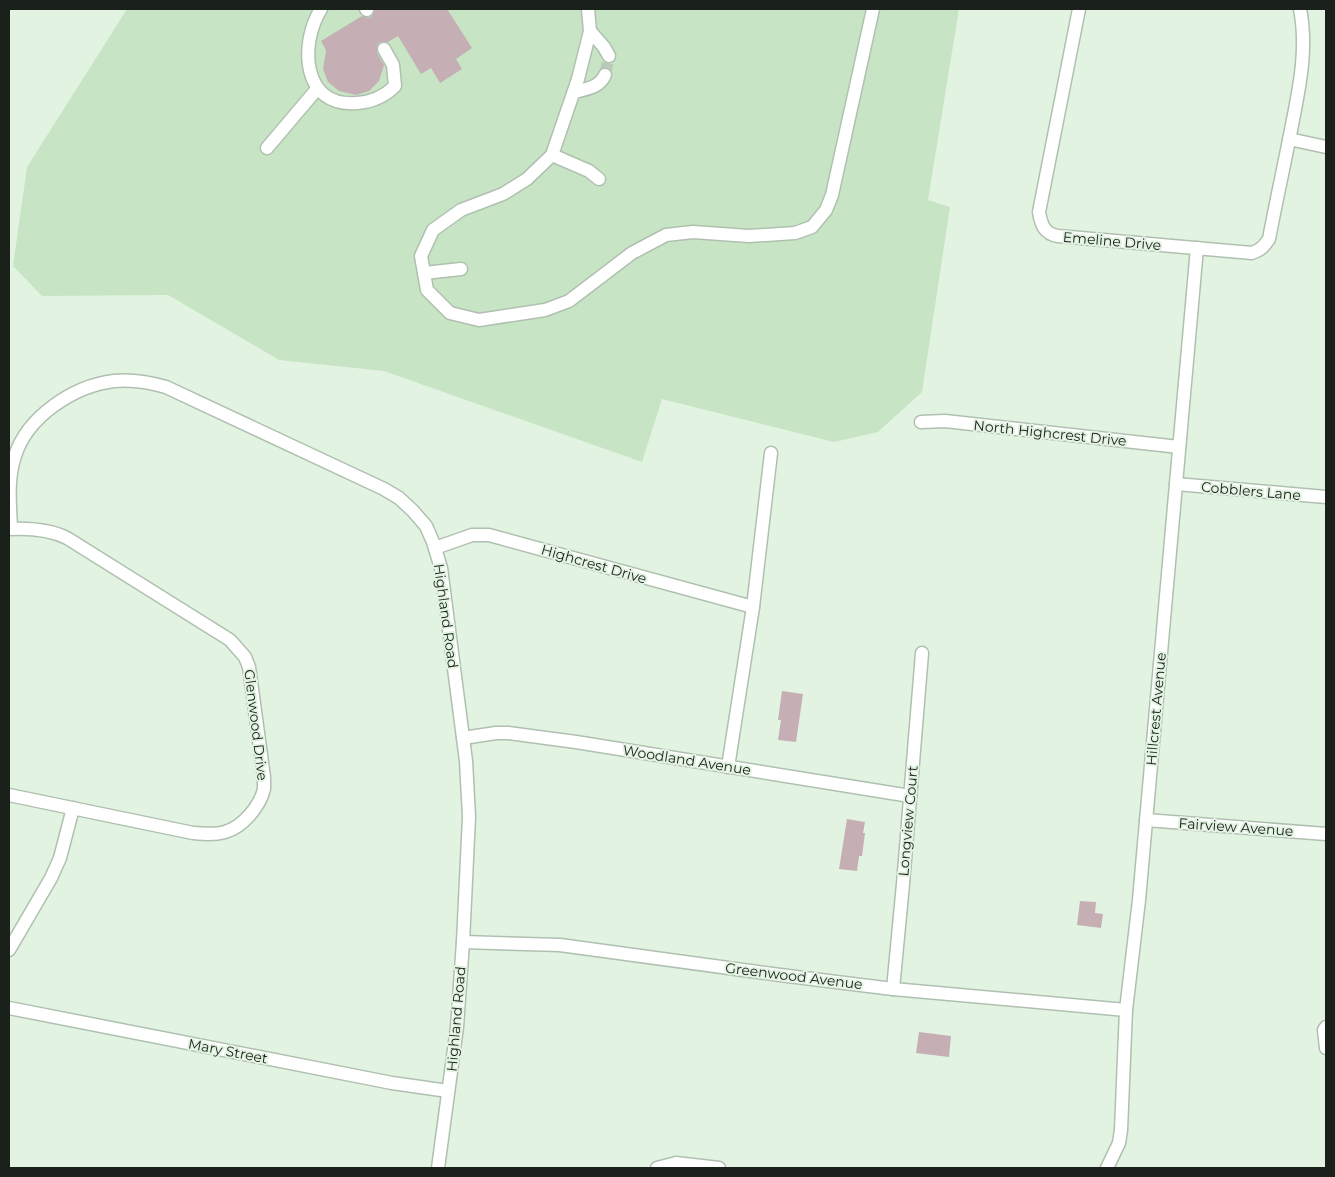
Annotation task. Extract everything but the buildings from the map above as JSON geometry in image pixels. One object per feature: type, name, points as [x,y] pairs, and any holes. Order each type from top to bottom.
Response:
[{"type":"street","points":[[322,9],[312,25],[309,74],[316,89],[328,98],[344,104],[368,102],[386,95],[395,86],[393,65],[384,49]]},
{"type":"street","points":[[588,9],[590,31],[574,92],[552,155],[528,179],[502,194],[461,210],[432,230],[421,256],[427,290],[450,313],[479,320],[545,310],[569,300],[632,253],[666,235],[693,232],[749,236],[795,234],[812,227],[826,210],[832,195],[873,9]]},
{"type":"street","name":"Emeline Drive","points":[[1079,9],[1039,212],[1043,228],[1049,234],[1058,236],[1252,253],[1259,251],[1269,239],[1290,139],[1303,72],[1303,35],[1300,9]]},
{"type":"street","points":[[590,31],[609,56]]},
{"type":"street","points":[[574,92],[594,87],[602,81],[605,75]]},
{"type":"street","points":[[267,148],[316,89]]},
{"type":"street","points":[[1290,139],[1326,147]]},
{"type":"street","points":[[552,155],[589,171],[599,179]]},
{"type":"street","name":"Hillcrest Avenue","points":[[1107,1168],[1119,1143],[1121,1130],[1126,1010],[1146,820],[1197,248]]},
{"type":"street","points":[[424,274],[461,269]]},
{"type":"street","name":"Highland Road","points":[[10,528],[9,485],[11,469],[15,454],[31,427],[55,405],[74,394],[112,381],[131,380],[149,382],[166,387],[384,489],[399,498],[426,526],[441,568],[463,738],[469,817],[457,1027],[438,1168]]},
{"type":"street","name":"North Highcrest Drive","points":[[921,422],[945,421],[1179,447]]},
{"type":"street","points":[[728,767],[753,607],[771,453]]},
{"type":"street","name":"Cobblers Lane","points":[[1176,484],[1326,497]]},
{"type":"street","name":"Glenwood Drive","points":[[9,795],[193,833],[217,833],[237,826],[255,809],[264,788],[263,761],[249,667],[244,657],[230,640],[56,532],[10,528]]},
{"type":"street","name":"Highcrest Drive","points":[[435,548],[472,535],[488,535],[753,607]]},
{"type":"street","name":"Longview Court","points":[[893,989],[922,653]]},
{"type":"street","name":"Woodland Avenue","points":[[463,738],[496,732],[508,733],[910,796]]},
{"type":"street","points":[[9,950],[51,878],[60,858],[73,808]]},
{"type":"street","name":"Fairview Avenue","points":[[1146,820],[1326,834]]},
{"type":"street","name":"Greenwood Avenue","points":[[462,942],[560,945],[893,989],[1126,1010]]},
{"type":"street","name":"Mary Street","points":[[9,1008],[392,1084],[448,1091]]},
{"type":"street","points":[[1326,1027],[1324,1030],[1326,1048]]},
{"type":"street","points":[[657,1168],[676,1163],[719,1168]]},
{"type":"green space","points":[[127,9],[959,9],[928,200],[950,207],[922,392],[878,432],[834,442],[662,399],[642,462],[384,371],[279,360],[168,295],[42,296],[13,266],[27,167]]},
{"type":"tunnel","points":[[605,75],[609,56]]}]
